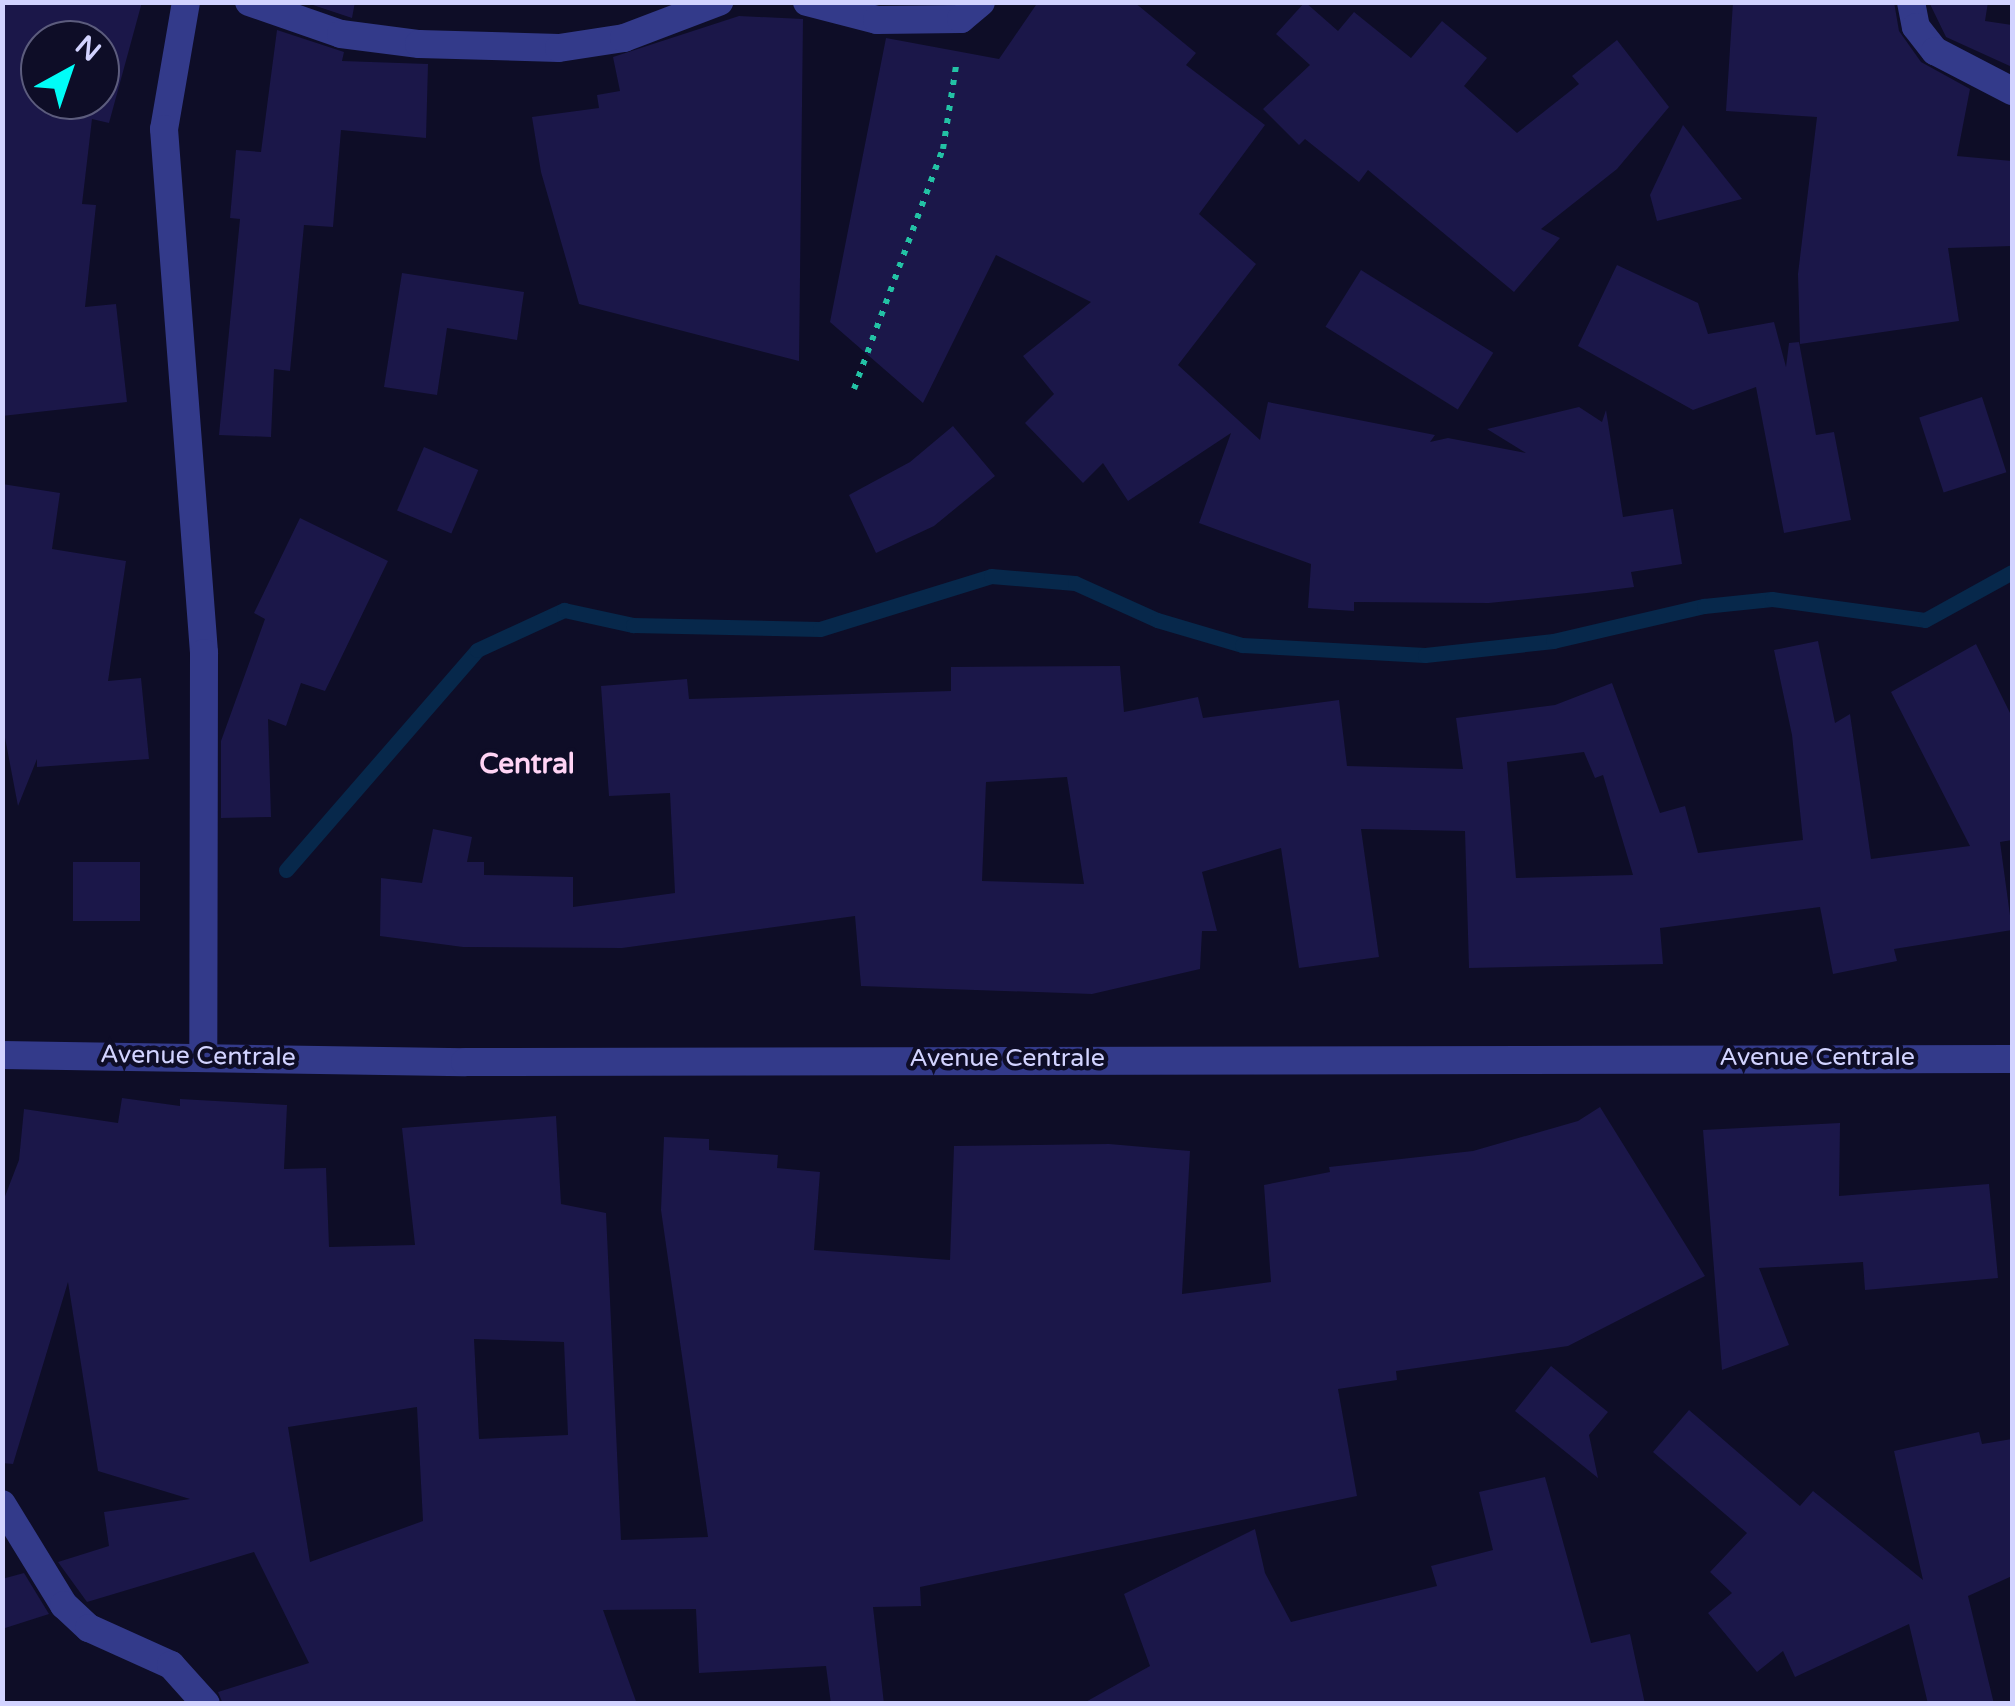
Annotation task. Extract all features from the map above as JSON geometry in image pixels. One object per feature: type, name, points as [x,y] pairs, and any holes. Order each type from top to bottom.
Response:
[{"type":"street","points":[[186,2],[164,129],[204,654],[203,1056]]},
{"type":"street","points":[[248,2],[341,34],[419,44],[559,48],[653,30],[720,2]]},
{"type":"street","points":[[807,2],[877,20],[971,11]]},
{"type":"street","points":[[1911,2],[1916,27],[1936,50],[2012,91]]},
{"type":"street","name":"Avenue Centrale","points":[[2,1055],[464,1062],[2012,1058]]},
{"type":"street","points":[[2,1504],[64,1605],[89,1628],[171,1666],[206,1704]]},
{"type":"path","points":[[854,389],[943,149],[971,11]]},
{"type":"building","points":[[3,2],[142,2],[120,83],[120,20],[20,20],[20,120],[92,120],[82,204],[96,205],[85,307],[116,304],[127,402],[2,416]]},
{"type":"building","points":[[304,2],[355,2],[352,18]]},
{"type":"building","points":[[1038,2],[1134,2],[1196,53],[1186,65],[1265,125],[1199,214],[1256,264],[1178,365],[1260,440],[1268,402],[1435,435],[1430,442],[1448,438],[1526,453],[1487,429],[1579,407],[1602,422],[1606,410],[1623,517],[1673,509],[1682,564],[1631,572],[1634,587],[1587,593],[1489,603],[1354,602],[1354,611],[1308,608],[1311,564],[1199,523],[1231,433],[1128,501],[1103,463],[1083,483],[1025,423],[1054,394],[1023,356],[1091,302],[996,255],[923,403],[830,322],[886,38],[999,59]]},
{"type":"building","points":[[1305,2],[1338,31],[1354,12],[1411,58],[1442,21],[1487,58],[1464,86],[1517,133],[1579,84],[1572,76],[1617,40],[1669,107],[1617,169],[1541,229],[1560,238],[1514,292],[1368,170],[1359,182],[1305,139],[1299,145],[1263,109],[1310,65],[1276,34]]},
{"type":"building","points":[[1733,2],[1894,2],[1899,31],[1921,62],[1970,89],[1957,156],[2012,161],[2012,246],[1948,248],[1959,321],[1800,344],[1798,274],[1817,117],[1726,111]]},
{"type":"building","points":[[1929,2],[1988,2],[1985,21],[2012,25],[2012,67],[1946,37]]},
{"type":"building","points":[[739,16],[803,19],[799,361],[579,304],[541,172],[532,117],[599,108],[597,95],[620,91],[613,57]]},
{"type":"building","points":[[277,30],[344,52],[342,61],[428,64],[426,138],[341,130],[333,227],[304,225],[290,371],[274,369],[271,437],[219,435],[240,219],[230,218],[236,150],[261,152]]},
{"type":"building","points":[[1683,125],[1742,199],[1657,221],[1650,195]]},
{"type":"building","points":[[1617,265],[1698,303],[1708,334],[1774,322],[1786,367],[1789,343],[1799,342],[1816,435],[1834,432],[1851,520],[1784,533],[1756,387],[1693,410],[1578,346]]},
{"type":"building","points":[[1361,270],[1493,353],[1458,409],[1325,327]]},
{"type":"building","points":[[402,273],[524,292],[517,340],[447,328],[437,395],[384,387]]},
{"type":"building","points":[[1982,397],[2006,472],[1944,493],[1919,417]]},
{"type":"building","points":[[953,426],[995,476],[934,526],[876,553],[849,495],[910,462]]},
{"type":"building","points":[[424,447],[478,470],[451,534],[397,511]]},
{"type":"building","points":[[2,484],[60,493],[52,549],[126,561],[108,681],[141,678],[149,759],[37,767],[37,759],[18,806],[2,722]]},
{"type":"building","points":[[300,518],[388,561],[325,691],[301,683],[286,726],[268,719],[271,817],[221,818],[221,741],[265,619],[254,613]]},
{"type":"building","points":[[1818,641],[1835,723],[1850,714],[1871,859],[1970,846],[1891,692],[1976,644],[2012,717],[2012,840],[2000,842],[2012,930],[1894,949],[1897,961],[1833,974],[1820,907],[1660,928],[1663,964],[1469,968],[1465,831],[1361,829],[1379,957],[1299,968],[1281,848],[1202,872],[1217,931],[1202,931],[1200,969],[1092,994],[861,986],[855,916],[622,948],[463,947],[380,936],[381,878],[422,883],[433,829],[472,837],[467,862],[484,862],[484,875],[573,877],[573,907],[675,893],[670,793],[609,796],[601,686],[687,679],[689,699],[951,691],[951,667],[1120,666],[1124,712],[1198,697],[1203,718],[1339,700],[1347,766],[1463,769],[1456,718],[1555,705],[1612,683],[1660,813],[1685,806],[1698,853],[1803,840],[1792,735],[1774,650]],"holes":[[[1584,752],[1595,778],[1603,775],[1633,875],[1516,878],[1507,762]],[[1067,777],[1084,884],[982,881],[986,782]]]},
{"type":"building","points":[[73,862],[140,862],[140,921],[73,921]]},
{"type":"building","points":[[122,1098],[180,1106],[180,1099],[287,1105],[284,1169],[326,1168],[329,1247],[415,1245],[402,1128],[556,1116],[561,1204],[606,1213],[621,1540],[708,1537],[661,1210],[664,1137],[709,1139],[709,1150],[778,1155],[777,1168],[820,1172],[814,1250],[950,1260],[954,1146],[1109,1144],[1190,1151],[1182,1294],[1271,1282],[1264,1185],[1330,1172],[1329,1167],[1473,1151],[1578,1121],[1600,1107],[1705,1276],[1568,1346],[1396,1371],[1397,1380],[1338,1389],[1357,1496],[920,1587],[921,1606],[873,1607],[884,1704],[831,1704],[826,1666],[699,1673],[696,1609],[603,1610],[637,1704],[223,1704],[218,1692],[309,1663],[254,1552],[87,1602],[58,1562],[109,1546],[104,1512],[190,1499],[98,1471],[68,1282],[13,1464],[2,1463],[2,1204],[19,1160],[24,1109],[118,1123]],"holes":[[[474,1339],[564,1342],[568,1435],[479,1439]],[[417,1407],[423,1521],[310,1562],[288,1427]]]},
{"type":"building","points":[[1840,1123],[1839,1196],[1989,1184],[1998,1278],[1865,1290],[1863,1262],[1759,1268],[1789,1345],[1722,1370],[1703,1130]]},
{"type":"building","points":[[1551,1366],[1608,1412],[1589,1435],[1598,1478],[1515,1411]]},
{"type":"building","points":[[1689,1410],[1800,1506],[1813,1491],[1923,1580],[1894,1451],[1979,1432],[1982,1444],[2012,1439],[2012,1576],[1968,1596],[1994,1704],[1928,1704],[1909,1624],[1795,1677],[1783,1651],[1757,1672],[1708,1613],[1732,1593],[1710,1572],[1747,1533],[1653,1452]]},
{"type":"building","points":[[1545,1477],[1591,1643],[1630,1634],[1645,1704],[1082,1704],[1150,1666],[1124,1594],[1255,1529],[1265,1573],[1291,1622],[1437,1586],[1431,1566],[1493,1550],[1479,1492]]},
{"type":"building","points":[[24,1573],[49,1614],[2,1629],[2,1579]]},
{"type":"waterway","points":[[286,870],[477,650],[564,610],[633,625],[820,629],[991,576],[1075,583],[1157,620],[1242,645],[1425,655],[1553,641],[1704,606],[1772,599],[1925,620],[2012,572]]},
{"type":"district","name":"Central","points":[[527,764]]}]
